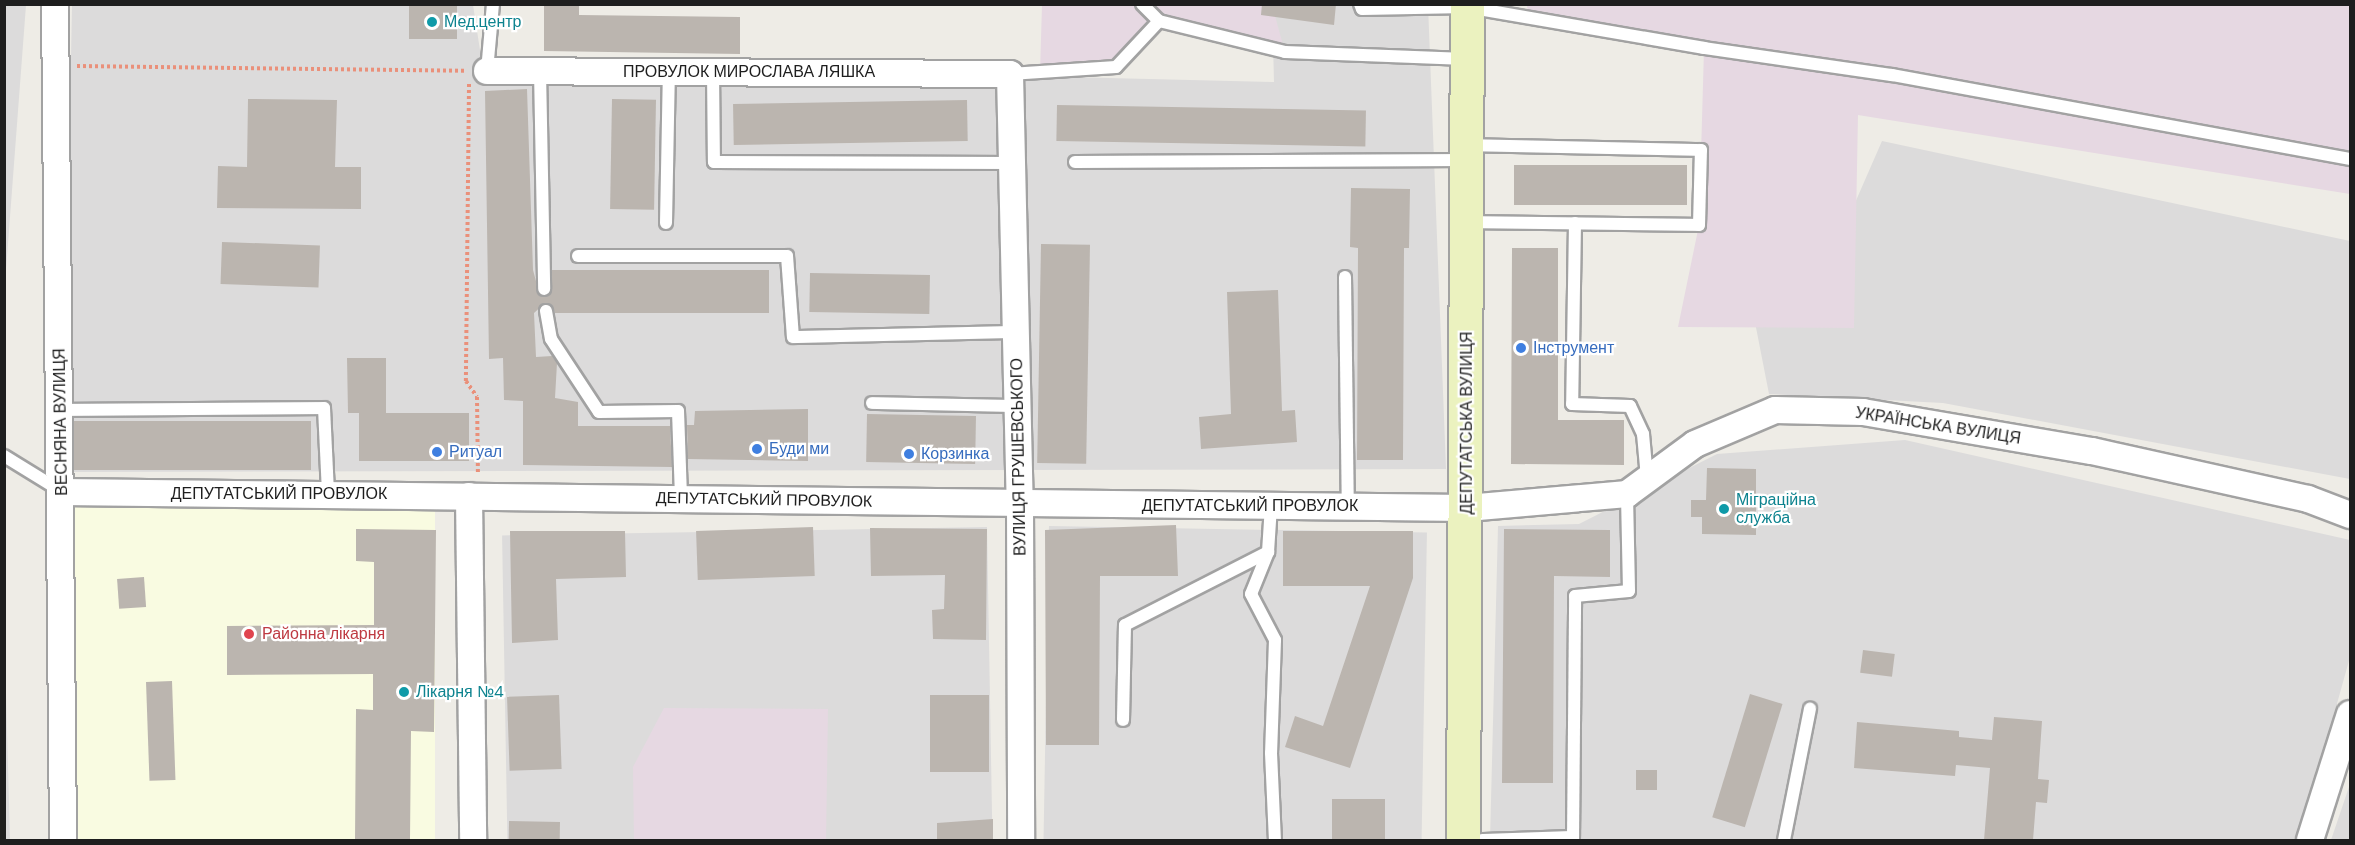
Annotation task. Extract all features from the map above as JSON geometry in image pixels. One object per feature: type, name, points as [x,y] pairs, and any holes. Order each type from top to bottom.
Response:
[{"type":"street","name":"ВЕСНЯНА ВУЛИЦЯ","points":[[55,4],[62,492],[63,840]]},
{"type":"street","name":"ДЕПУТАТСЬКА ВУЛИЦЯ","points":[[1463,840],[1467,508],[1467,6]]},
{"type":"street","name":"ПРОВУЛОК МИРОСЛАВА ЛЯШКА","points":[[487,71],[1010,74]]},
{"type":"street","name":"ВУЛИЦЯ ГРУШЕВСЬКОГО","points":[[1010,74],[1020,505],[1021,840]]},
{"type":"street","name":"УКРАЇНСЬКА ВУЛИЦЯ","points":[[1627,494],[1695,444],[1775,410],[1863,412],[2092,451],[2308,499],[2350,515]]},
{"type":"street","name":"ДЕПУТАТСЬКИЙ ПРОВУЛОК","points":[[62,492],[1020,505],[1467,508]]},
{"type":"street","points":[[1467,508],[1627,494]]},
{"type":"street","points":[[473,840],[474,496]]},
{"type":"street","points":[[2310,840],[2350,714]]},
{"type":"lane","points":[[487,71],[493,4]]},
{"type":"lane","points":[[1142,4],[1159,21],[1285,52],[1467,59]]},
{"type":"lane","points":[[1360,4],[1362,9],[1467,6],[1704,48],[1893,75],[2350,159]]},
{"type":"lane","points":[[1010,74],[1116,67],[1159,21]]},
{"type":"lane","points":[[540,71],[544,290]]},
{"type":"lane","points":[[666,223],[669,72]]},
{"type":"lane","points":[[713,72],[714,162],[1012,163]]},
{"type":"lane","points":[[1075,162],[1701,150],[1699,225],[1467,222]]},
{"type":"lane","points":[[1575,223],[1572,404],[1630,406],[1643,434],[1647,478]]},
{"type":"lane","points":[[578,256],[787,256],[793,337],[1016,332]]},
{"type":"lane","points":[[1345,277],[1348,507]]},
{"type":"lane","points":[[546,311],[551,339],[599,412],[678,411],[681,499]]},
{"type":"lane","points":[[872,403],[1018,406]]},
{"type":"lane","points":[[60,410],[324,408],[328,494]]},
{"type":"lane","points":[[4,456],[62,492]]},
{"type":"lane","points":[[1482,840],[1573,839],[1575,596],[1629,591],[1627,494]]},
{"type":"lane","points":[[1271,506],[1268,552],[1251,594],[1275,640],[1271,753],[1275,840]]},
{"type":"lane","points":[[1123,720],[1125,625],[1268,552]]},
{"type":"lane","points":[[1784,840],[1810,709]]},
{"type":"path","points":[[56,66],[469,71],[466,381],[477,397],[474,496]]},
{"type":"shaded area","points":[[4,5],[26,5],[5,283]]},
{"type":"shaded area","points":[[72,5],[473,5],[482,63],[1274,82],[1272,5],[1428,5],[1446,469],[63,472]]},
{"type":"shaded area","points":[[1042,5],[1272,5],[1285,52],[1159,21],[1116,67],[1040,72]]},
{"type":"shaded area","points":[[1527,5],[2350,5],[2350,194],[1858,115],[1854,328],[1678,327],[1699,225],[1704,49],[1528,18]]},
{"type":"shaded area","points":[[1882,141],[2350,241],[2350,479],[1943,403],[1769,394],[1752,307],[1820,283]]},
{"type":"shaded area","points":[[1905,440],[2350,540],[2350,657],[2299,840],[1490,840],[1498,526],[1579,524],[1717,454]]},
{"type":"shaded area","name":"Районна лікарня","points":[[62,492],[435,492],[435,840],[62,840]]},
{"type":"shaded area","points":[[1049,526],[1427,533],[1422,840],[1044,840]]},
{"type":"shaded area","points":[[987,527],[992,840],[507,840],[502,535]]},
{"type":"shaded area","points":[[4,619],[10,840],[4,840]]},
{"type":"shaded area","points":[[664,708],[828,709],[826,840],[634,840],[633,767]]},
{"type":"shaded area","points":[[2350,784],[2350,840],[2331,840]]},
{"type":"building","name":"Мед.центр","points":[[409,4],[457,4],[457,39],[409,39]]},
{"type":"building","points":[[544,4],[579,4],[579,15],[740,17],[740,54],[544,51]]},
{"type":"building","points":[[1262,4],[1336,4],[1334,25],[1261,15]]},
{"type":"building","points":[[527,89],[533,270],[540,296],[551,292],[552,270],[769,270],[769,313],[555,313],[552,305],[545,303],[534,313],[536,357],[552,356],[557,363],[555,398],[578,402],[578,426],[670,426],[672,467],[523,465],[523,401],[504,400],[503,358],[489,359],[485,91]]},
{"type":"building","points":[[248,99],[337,100],[335,167],[361,167],[361,209],[217,208],[218,166],[247,167]]},
{"type":"building","points":[[612,99],[656,100],[654,210],[610,209]]},
{"type":"building","points":[[967,100],[968,141],[734,145],[733,104]]},
{"type":"building","points":[[1057,105],[1366,110],[1365,146],[1056,141]]},
{"type":"building","points":[[1514,165],[1687,165],[1687,205],[1514,205]]},
{"type":"building","points":[[1351,188],[1410,189],[1409,248],[1404,248],[1403,460],[1357,460],[1358,248],[1350,247]]},
{"type":"building","points":[[222,242],[320,245],[318,287],[221,284]]},
{"type":"building","points":[[1041,244],[1090,245],[1086,464],[1037,463]]},
{"type":"building","points":[[1512,248],[1558,248],[1558,420],[1624,420],[1624,465],[1511,464]]},
{"type":"building","points":[[810,273],[930,275],[929,314],[809,312]]},
{"type":"building","points":[[1278,290],[1282,411],[1295,410],[1297,442],[1201,449],[1199,417],[1231,414],[1227,292]]},
{"type":"building","points":[[347,358],[386,358],[386,413],[469,413],[469,461],[359,461],[359,413],[348,413]]},
{"type":"building","points":[[808,409],[808,461],[688,459],[687,425],[694,425],[695,411]]},
{"type":"building","points":[[867,414],[976,416],[975,464],[866,462]]},
{"type":"building","points":[[74,421],[311,421],[311,470],[74,470]]},
{"type":"building","name":"Міграційна служба","points":[[1707,468],[1756,469],[1756,535],[1702,534],[1702,517],[1691,517],[1691,500],[1706,500]]},
{"type":"building","points":[[1176,525],[1178,576],[1100,576],[1099,745],[1046,745],[1045,530]]},
{"type":"building","points":[[813,527],[815,576],[698,580],[696,531]]},
{"type":"building","points":[[870,528],[987,529],[986,640],[933,639],[932,610],[944,609],[945,575],[871,576]]},
{"type":"building","name":"Лікарня №4","points":[[356,529],[436,530],[434,732],[411,731],[410,840],[355,840],[356,709],[373,710],[373,674],[227,675],[227,626],[374,625],[374,562],[356,561]]},
{"type":"building","points":[[1504,529],[1610,530],[1610,577],[1554,576],[1553,783],[1502,783]]},
{"type":"building","points":[[510,531],[625,531],[626,577],[556,579],[558,640],[512,643]]},
{"type":"building","points":[[1283,531],[1413,531],[1413,578],[1350,768],[1285,747],[1295,716],[1323,726],[1370,586],[1283,586]]},
{"type":"building","points":[[144,577],[146,607],[119,609],[117,579]]},
{"type":"building","points":[[1863,650],[1895,654],[1892,677],[1860,673]]},
{"type":"building","points":[[172,681],[175,780],[149,781],[146,682]]},
{"type":"building","points":[[1750,694],[1783,704],[1745,827],[1712,817]]},
{"type":"building","points":[[559,695],[562,769],[510,771],[507,697]]},
{"type":"building","points":[[930,695],[989,695],[989,772],[930,772]]},
{"type":"building","points":[[1994,717],[2042,721],[2038,779],[2049,780],[2047,803],[2036,802],[2033,840],[1984,840],[1990,768],[1956,765],[1955,776],[1854,768],[1857,722],[1959,731],[1959,737],[1992,740]]},
{"type":"building","points":[[1636,770],[1657,770],[1657,790],[1636,790]]},
{"type":"building","points":[[1332,799],[1385,799],[1385,840],[1332,840]]},
{"type":"building","points":[[993,819],[993,840],[937,840],[937,823]]},
{"type":"building","points":[[509,821],[560,822],[560,840],[509,840]]},
{"type":"place","name":"Мед.центр","points":[[432,22]]},
{"type":"place","name":"Інструмент","points":[[1521,348]]},
{"type":"place","name":"Буди ми","points":[[757,449]]},
{"type":"place","name":"Ритуал","points":[[437,452]]},
{"type":"place","name":"Корзинка","points":[[909,454]]},
{"type":"place","name":"Міграційна служба","points":[[1724,509]]},
{"type":"place","name":"Районна лікарня","points":[[249,634]]},
{"type":"place","name":"Лікарня №4","points":[[404,692]]}]
